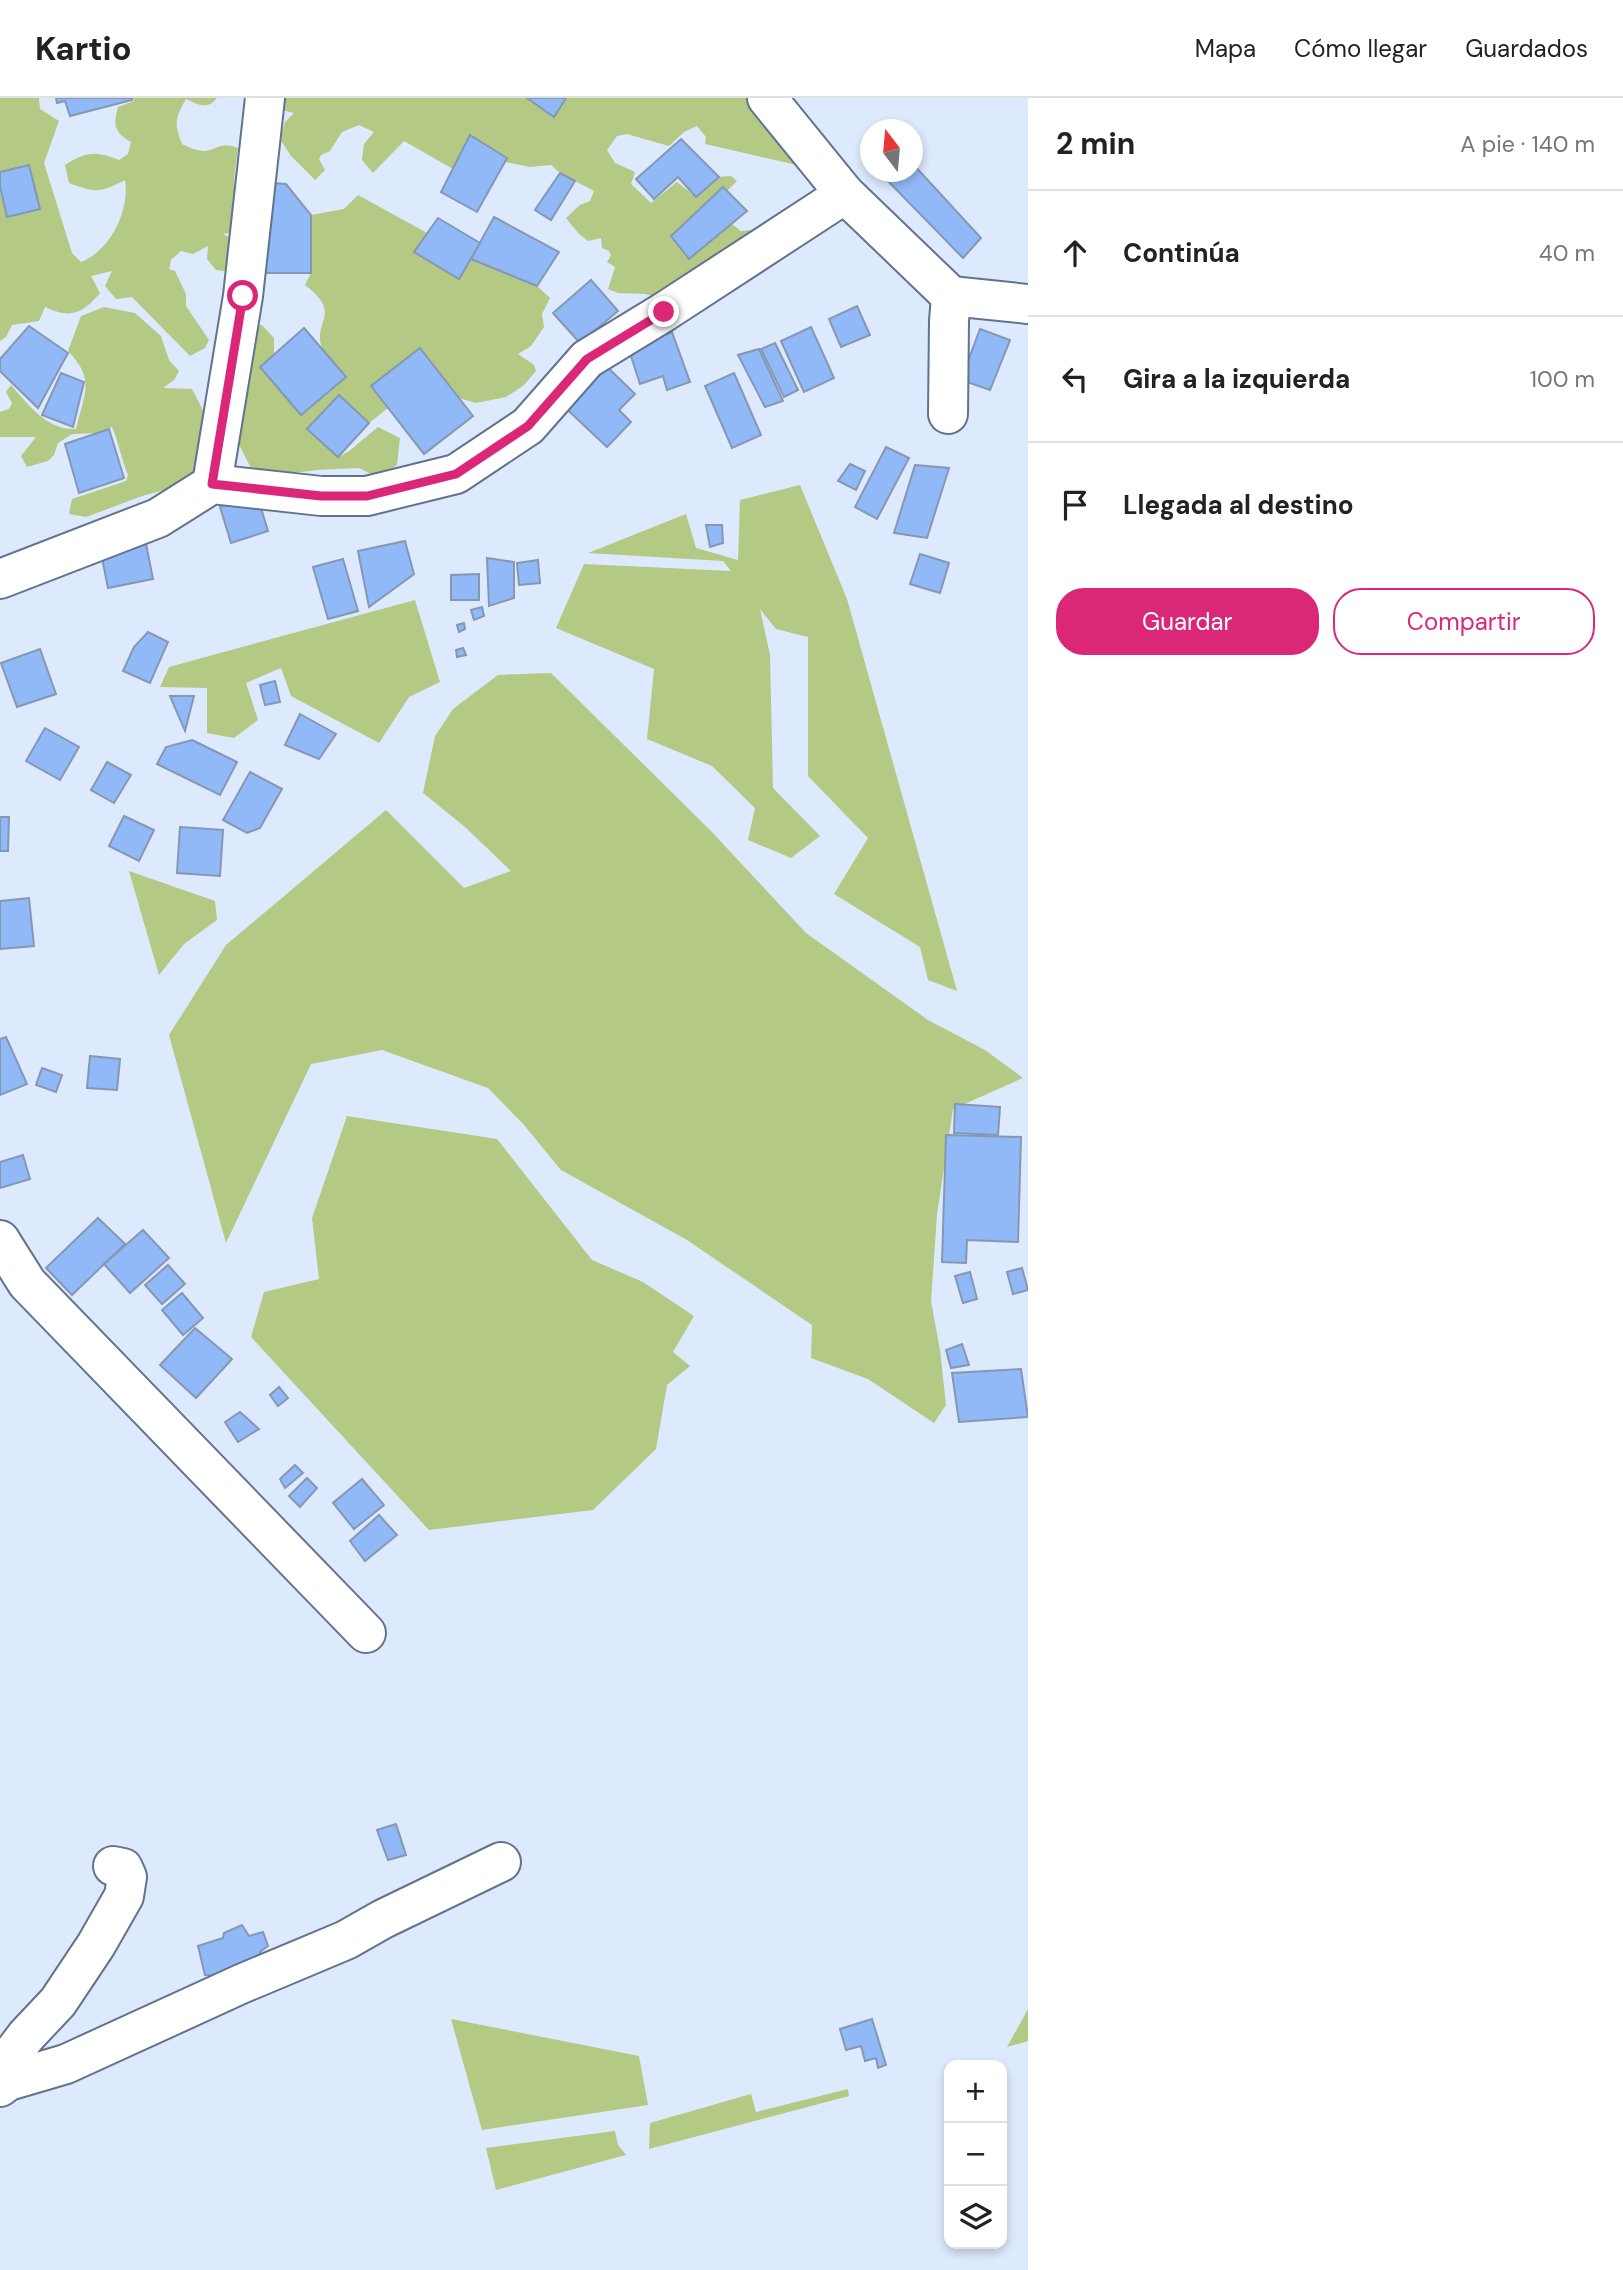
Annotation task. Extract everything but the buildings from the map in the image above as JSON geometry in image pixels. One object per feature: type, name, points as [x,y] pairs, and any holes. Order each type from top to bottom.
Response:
[{"type":"street","points":[[212,484],[243,296],[265,98]]},
{"type":"street","points":[[767,98],[845,194],[951,296],[1028,304]]},
{"type":"street","points":[[0,579],[158,518],[212,484],[321,496],[367,496],[456,474],[528,426],[587,359],[845,194]]},
{"type":"street","points":[[948,414],[951,296]]},
{"type":"street","points":[[0,1240],[27,1283],[366,1633]]},
{"type":"street","points":[[113,1866],[123,1868],[127,1877],[124,1896],[96,1945],[58,2002],[7,2061],[4,2084],[66,2064],[241,1984],[346,1940],[383,1919],[501,1862]]},
{"type":"green space","points":[[0,98],[39,98],[40,109],[59,121],[44,163],[72,253],[81,262],[101,249],[116,229],[124,204],[125,180],[103,189],[86,189],[69,183],[65,165],[86,155],[98,154],[119,160],[128,154],[131,142],[118,131],[116,119],[118,107],[134,101],[133,98],[217,98],[206,105],[186,99],[178,116],[177,126],[182,144],[193,149],[204,151],[227,145],[238,148],[234,178],[236,231],[223,234],[237,241],[231,272],[216,270],[207,259],[208,246],[193,254],[181,251],[171,260],[169,269],[175,271],[186,294],[186,306],[209,340],[205,348],[190,356],[132,297],[116,299],[105,286],[112,271],[91,276],[100,293],[82,310],[62,313],[45,307],[39,321],[12,325],[6,337],[0,341]]},
{"type":"green space","points":[[278,98],[763,98],[801,166],[705,144],[706,137],[697,126],[684,132],[669,146],[627,134],[617,136],[607,150],[615,163],[635,172],[631,184],[651,203],[677,182],[696,197],[719,177],[731,176],[737,181],[727,191],[723,187],[671,237],[689,259],[732,224],[741,231],[752,230],[756,241],[672,301],[608,289],[615,267],[607,262],[611,255],[609,251],[602,248],[601,238],[588,241],[566,218],[580,205],[590,201],[594,191],[560,173],[551,165],[530,167],[505,162],[507,157],[470,135],[453,169],[404,141],[373,173],[362,160],[364,144],[374,132],[359,125],[342,132],[330,151],[321,155],[319,159],[325,170],[315,180],[291,156],[280,139],[285,122],[294,113],[282,110]]},
{"type":"green space","points":[[358,195],[427,233],[414,252],[458,279],[471,259],[537,286],[550,298],[542,314],[544,327],[531,346],[518,354],[534,365],[536,371],[524,385],[506,397],[476,403],[459,398],[388,408],[369,423],[339,395],[308,429],[338,457],[378,427],[400,438],[397,465],[383,475],[359,468],[268,476],[252,470],[235,437],[247,328],[262,325],[274,338],[274,354],[260,367],[301,415],[346,377],[323,350],[320,332],[325,311],[317,295],[305,285],[311,273],[311,215],[344,209]]},
{"type":"green space","points":[[104,307],[135,313],[161,336],[169,360],[179,371],[174,380],[163,388],[192,389],[214,432],[195,473],[175,487],[86,517],[69,514],[72,499],[126,481],[128,475],[112,427],[98,433],[72,434],[58,443],[54,455],[48,461],[27,467],[21,456],[36,437],[0,437],[0,412],[9,409],[12,403],[6,392],[11,385],[31,408],[47,421],[56,426],[76,429],[86,388],[82,370],[68,351],[81,316]]},
{"type":"green space","points":[[800,485],[847,599],[957,991],[928,980],[920,947],[834,894],[868,838],[808,776],[808,637],[776,629],[760,609],[770,655],[773,788],[820,836],[791,858],[748,840],[755,808],[712,766],[647,739],[654,669],[556,628],[584,564],[731,571],[723,561],[588,553],[686,514],[696,548],[738,560],[740,500]]},
{"type":"green space","points":[[415,600],[440,682],[409,697],[379,743],[291,696],[281,668],[246,683],[258,720],[234,738],[207,733],[207,688],[160,687],[169,667]]},
{"type":"green space","points":[[551,673],[711,831],[806,933],[928,1020],[985,1050],[1023,1078],[953,1109],[937,1214],[931,1301],[946,1405],[934,1423],[868,1379],[811,1358],[812,1325],[687,1240],[561,1170],[524,1125],[488,1088],[382,1050],[311,1064],[226,1243],[169,1035],[226,945],[386,810],[464,888],[511,871],[465,827],[423,793],[435,736],[453,709],[498,675]]},
{"type":"green space","points":[[129,871],[215,901],[217,920],[184,944],[159,975]]},
{"type":"green space","points":[[347,1116],[497,1139],[592,1260],[643,1282],[694,1316],[673,1352],[690,1366],[667,1385],[656,1449],[593,1510],[429,1530],[251,1337],[264,1292],[319,1279],[312,1218]]},
{"type":"green space","points":[[1028,2009],[1028,2041],[1007,2047]]},
{"type":"green space","points":[[451,2019],[639,2056],[648,2105],[482,2130]]},
{"type":"green space","points":[[848,2089],[849,2096],[649,2149],[650,2123],[751,2094],[756,2112]]},
{"type":"green space","points":[[615,2131],[618,2145],[626,2155],[496,2190],[486,2148]]},
{"type":"route","points":[[243,296],[212,484],[321,496],[367,496],[456,474],[528,426],[587,359],[664,312]]}]
